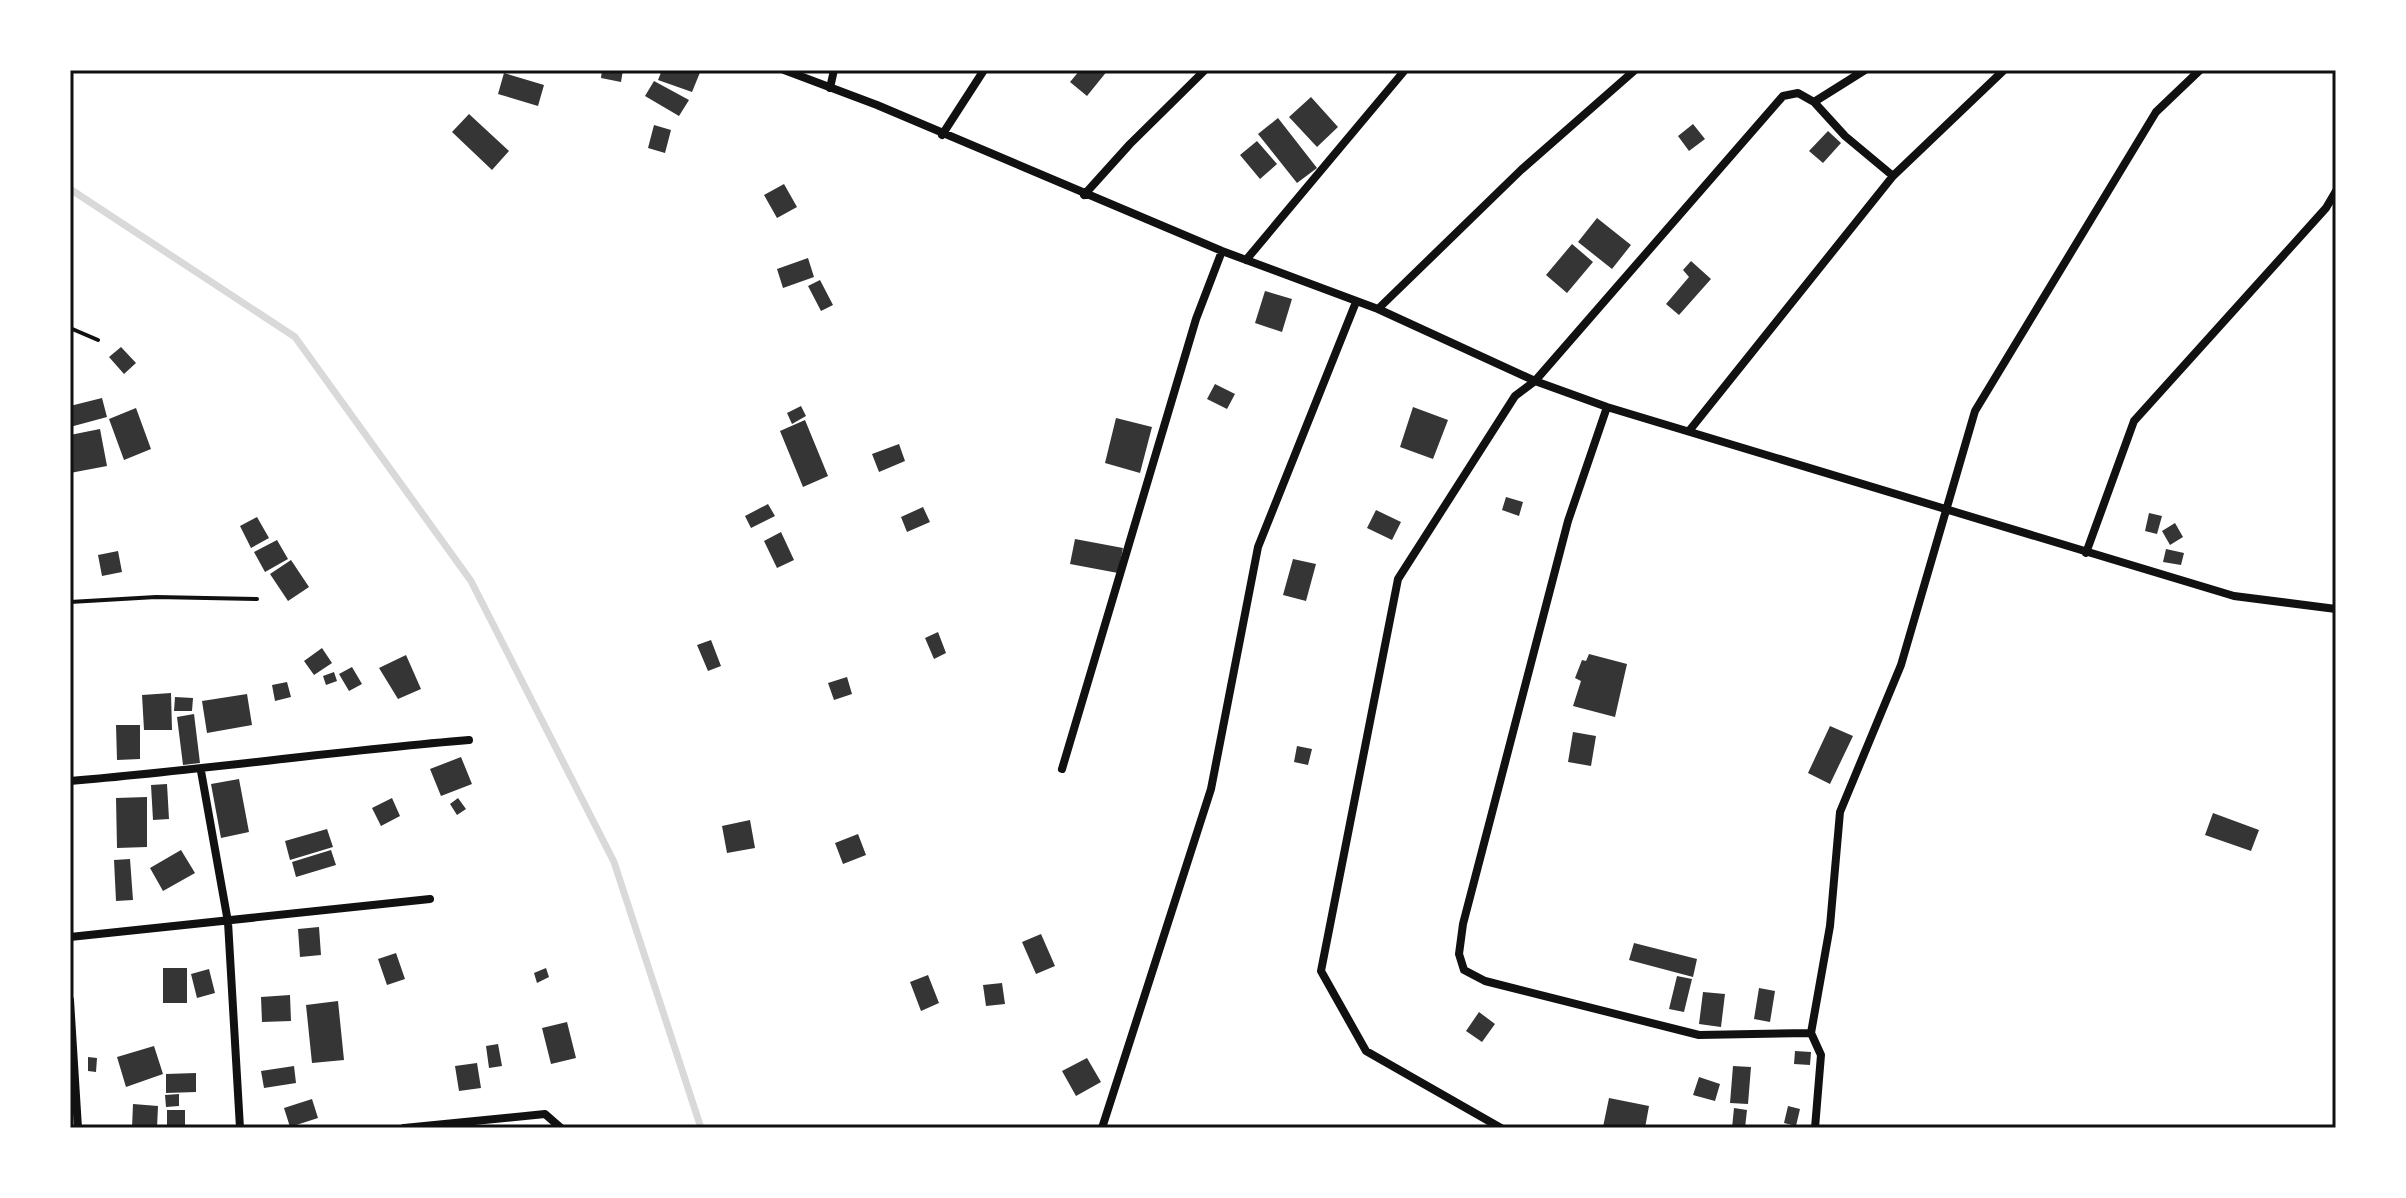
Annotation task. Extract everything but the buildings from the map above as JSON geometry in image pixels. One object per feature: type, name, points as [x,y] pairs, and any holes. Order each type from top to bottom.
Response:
[{"type":"street","points":[[784,70],[877,105],[1222,251],[1378,309],[1535,381],[1607,407],[2234,596],[2336,609]]},
{"type":"street","points":[[830,88],[834,70]]},
{"type":"street","points":[[942,135],[984,70]]},
{"type":"street","points":[[1084,195],[1130,144],[1205,70]]},
{"type":"street","points":[[1246,260],[1405,70]]},
{"type":"street","points":[[1378,309],[1521,170],[1635,70]]},
{"type":"street","points":[[1814,102],[1865,70]]},
{"type":"street","points":[[1689,431],[1893,176],[2004,70]]},
{"type":"street","points":[[1815,1128],[1821,1055],[1811,1033],[1830,926],[1840,812],[1901,665],[1975,411],[2156,112],[2200,70]]},
{"type":"street","points":[[1501,1128],[1366,1051],[1321,971],[1398,579],[1515,396],[1535,381],[1783,96],[1798,93],[1814,102],[1845,136],[1893,176]]},
{"type":"street","points":[[2086,553],[2134,421],[2326,208],[2336,191]]},
{"type":"street","points":[[1062,769],[1196,319],[1222,251]]},
{"type":"street","points":[[1102,1128],[1211,789],[1258,547],[1356,302]]},
{"type":"street","points":[[1607,407],[1568,521],[1463,924],[1459,954],[1464,970],[1485,981],[1699,1035],[1811,1033]]},
{"type":"street","points":[[70,781],[201,771],[364,749],[469,740]]},
{"type":"street","points":[[201,771],[228,922],[240,1128]]},
{"type":"street","points":[[70,937],[430,899]]},
{"type":"street","points":[[70,1000],[78,1128]]},
{"type":"street","points":[[404,1128],[545,1114],[561,1128]]},
{"type":"path","points":[[70,328],[98,340]]},
{"type":"path","points":[[70,602],[156,597],[257,599]]},
{"type":"waterway","points":[[70,189],[295,337],[471,581],[614,862],[701,1128]]}]
